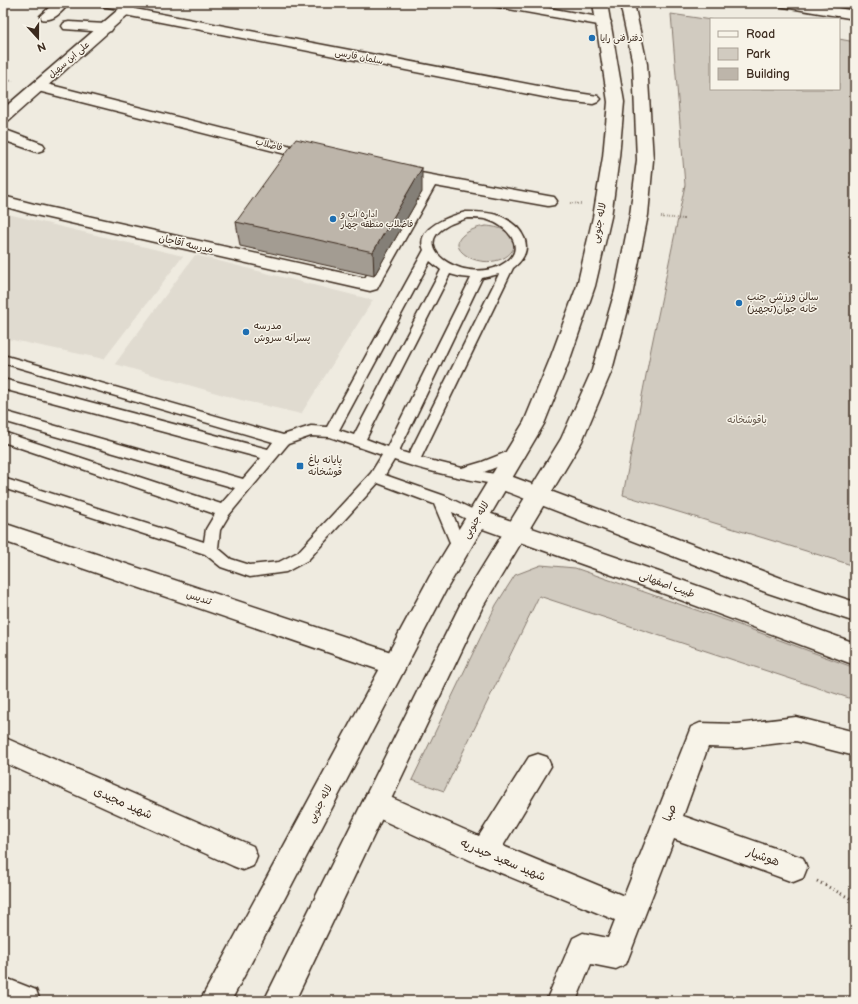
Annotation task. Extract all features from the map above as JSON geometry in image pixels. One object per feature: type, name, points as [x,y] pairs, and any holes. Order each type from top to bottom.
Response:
[{"type":"street","points":[[47,16],[62,3]]},
{"type":"street","name":"سلمان فارسی","points":[[106,3],[549,94],[594,99]]},
{"type":"street","points":[[498,3],[604,22]]},
{"type":"street","name":"لاله جنوبی","points":[[215,1001],[438,583],[534,424],[560,359],[586,286],[602,217],[611,157],[616,102],[600,3]]},
{"type":"street","points":[[279,1001],[473,602],[571,441],[602,370],[624,291],[639,215],[645,160],[640,64],[627,3]]},
{"type":"street","points":[[784,3],[855,15]]},
{"type":"street","name":"علی ابن سهیل","points":[[3,117],[129,7]]},
{"type":"street","points":[[69,26],[106,28]]},
{"type":"street","name":"فاضلاب","points":[[38,87],[334,161]]},
{"type":"street","points":[[3,134],[37,147]]},
{"type":"street","points":[[379,171],[548,201]]},
{"type":"street","name":"مدرسه آقاجان","points":[[3,201],[39,211],[370,285],[430,180]]},
{"type":"street","points":[[500,480],[776,586],[855,612]]},
{"type":"street","name":"طبیب اصفهانی","points":[[477,518],[516,533],[651,579],[855,654]]},
{"type":"street","name":"تندیس","points":[[3,532],[394,664]]},
{"type":"street","name":"صبا","points":[[561,1001],[583,948],[616,954],[700,735],[737,736],[796,729],[855,744]]},
{"type":"street","name":"شهید مجیدی","points":[[3,750],[243,856]]},
{"type":"street","points":[[484,852],[538,766]]},
{"type":"street","name":"شهید سعید حیدریه","points":[[376,804],[484,852],[631,913]]},
{"type":"street","name":"هوشیار","points":[[666,823],[793,868]]},
{"type":"street","points":[[3,992],[24,1001]]},
{"type":"lane","points":[[413,461],[508,267],[517,258],[521,249],[520,239],[515,231],[506,223],[494,218],[480,215],[452,218],[440,224],[432,232],[428,241],[429,252],[435,261],[447,269],[462,274],[478,275],[494,272],[508,267]]},
{"type":"lane","points":[[330,432],[429,252]]},
{"type":"lane","points":[[358,441],[447,269]]},
{"type":"lane","points":[[3,483],[210,550],[226,563],[250,571],[281,568],[303,556],[376,478],[391,453],[478,275]]},
{"type":"lane","points":[[3,359],[283,440]]},
{"type":"lane","points":[[3,384],[270,455]]},
{"type":"lane","points":[[3,416],[245,485]]},
{"type":"lane","points":[[210,550],[213,529],[224,511],[270,455],[283,440],[311,431],[330,432],[413,461],[461,473],[500,480]]},
{"type":"lane","points":[[3,436],[224,511]]},
{"type":"lane","points":[[461,473],[486,466],[517,453]]},
{"type":"lane","points":[[376,478],[440,500],[477,518]]},
{"type":"lane","points":[[440,500],[459,548]]},
{"type":"path","points":[[655,217],[684,219]]},
{"type":"path","name":"هوشیار","points":[[793,868],[855,901]]},
{"type":"shaded area","points":[[8,214],[183,256],[104,359],[3,338],[3,220]]},
{"type":"shaded area","name":"مدرسه پسرانه سروش","points":[[195,255],[373,300],[301,414],[241,400],[115,364]]},
{"type":"green space","name":"باقوشخانه","points":[[671,14],[710,20],[710,90],[840,90],[840,39],[855,42],[855,566],[623,495],[685,185]]},
{"type":"green space","points":[[486,226],[500,228],[511,235],[513,239],[515,244],[512,250],[502,259],[488,262],[473,259],[467,256],[458,245],[459,240],[467,232]]},
{"type":"green space","points":[[541,565],[575,568],[731,622],[855,668],[855,700],[539,596],[444,791],[412,780],[496,605],[515,575]]},
{"type":"building","name":"اداره آب و فاضلاب منطقه چهار","points":[[296,139],[422,168],[373,252],[236,222]]},
{"type":"place","name":"دفتر فنی رایا","points":[[592,38]]},
{"type":"place","name":"اداره آب و فاضلاب منطقه چهار","points":[[333,219]]},
{"type":"place","name":"سالن ورزشی جنب خانه جوان(تجهیز)","points":[[739,303]]},
{"type":"place","name":"مدرسه پسرانه سروش","points":[[246,332]]},
{"type":"place","name":"پایانه باغ قوشخانه","points":[[300,466]]}]
